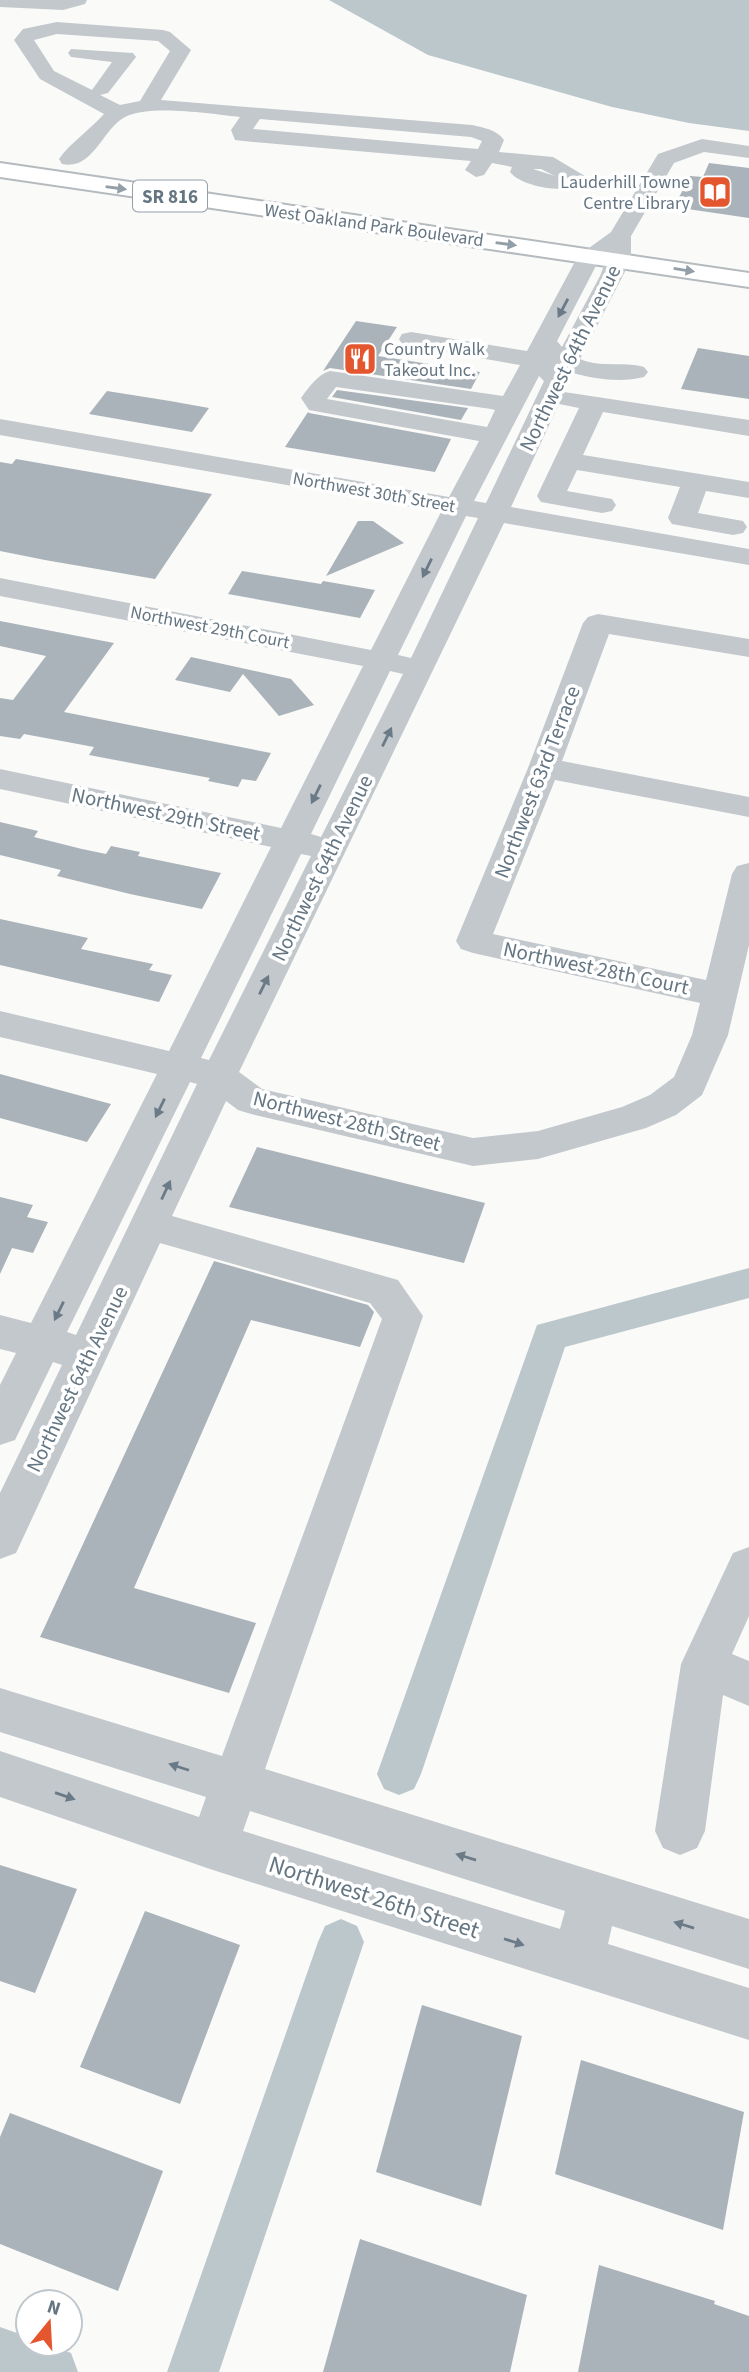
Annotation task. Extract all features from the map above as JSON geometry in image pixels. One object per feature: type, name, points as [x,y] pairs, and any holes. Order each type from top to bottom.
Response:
[{"type":"main road","name":"West Oakland Park Boulevard","points":[[0,148],[29,153],[67,169],[590,256],[647,240]]},
{"type":"main road","name":"West Oakland Park Boulevard","points":[[0,169],[67,169],[104,163]]},
{"type":"main road","points":[[67,169],[78,172],[127,167]]},
{"type":"main road","name":"West Oakland Park Boulevard","points":[[583,231],[620,248],[749,279]]},
{"type":"street","points":[[0,1],[63,4],[78,0]]},
{"type":"street","points":[[178,56],[163,36],[57,28],[30,33],[24,40],[47,75],[117,111],[147,106],[200,107],[472,131],[487,135],[493,140],[481,163],[525,163]]},
{"type":"street","points":[[65,52],[126,57],[178,56]]},
{"type":"street","points":[[147,106],[178,56]]},
{"type":"street","points":[[101,89],[126,57]]},
{"type":"street","points":[[200,107],[215,84]]},
{"type":"street","points":[[67,169],[117,111]]},
{"type":"street","name":"Northwest 64th Avenue","points":[[0,1539],[219,1076],[421,668],[620,248],[666,159],[702,145],[749,152]]},
{"type":"street","name":"Northwest 64th Avenue","points":[[0,1427],[457,507],[590,256]]},
{"type":"street","points":[[411,339],[540,351],[548,368],[561,374],[594,403],[749,428]]},
{"type":"street","points":[[561,374],[636,370]]},
{"type":"street","points":[[495,436],[318,405],[314,398],[330,379],[496,402],[510,407]]},
{"type":"street","points":[[594,403],[551,496],[660,521],[749,530]]},
{"type":"street","name":"Northwest 30th Street","points":[[0,427],[494,513],[660,521],[749,557]]},
{"type":"street","points":[[567,460],[749,490]]},
{"type":"street","points":[[660,521],[696,481]]},
{"type":"street","name":"Northwest 29th Court","points":[[0,587],[421,668]]},
{"type":"street","name":"Northwest 63rd Terrace","points":[[473,941],[544,768],[598,623],[749,648]]},
{"type":"street","points":[[544,768],[749,807]]},
{"type":"street","name":"Northwest 29th Street","points":[[0,779],[331,849]]},
{"type":"street","name":"Northwest 28th Street","points":[[0,1024],[219,1076],[251,1100],[473,1152],[538,1145],[633,1118],[672,1098],[689,1084],[710,1035],[719,995],[743,919],[749,874]]},
{"type":"street","name":"Northwest 28th Court","points":[[473,941],[719,995]]},
{"type":"street","points":[[150,1225],[384,1291],[403,1316],[393,1351],[213,1846]]},
{"type":"street","points":[[0,1332],[89,1355]]},
{"type":"street","points":[[680,1831],[704,1664],[749,1567]]},
{"type":"street","points":[[704,1664],[749,1684]]},
{"type":"street","points":[[0,1710],[749,1944]]},
{"type":"street","name":"Northwest 26th Street","points":[[0,1774],[213,1846],[749,2014]]},
{"type":"street","points":[[578,1962],[593,1897]]},
{"type":"shaded area","points":[[329,0],[749,0],[749,131],[689,123],[612,107],[428,55]]},
{"type":"building","name":"Lauderhill Towne Centre Library","points":[[709,163],[749,168],[749,218],[674,207],[690,176],[703,177]]},
{"type":"building","points":[[356,321],[397,327],[378,356],[480,372],[471,389],[330,368],[323,371]]},
{"type":"building","points":[[698,348],[749,356],[749,399],[681,389]]},
{"type":"building","points":[[337,390],[468,408],[461,420],[332,397]]},
{"type":"building","points":[[107,391],[209,408],[192,432],[89,414]]},
{"type":"building","points":[[308,412],[451,439],[435,472],[285,447]]},
{"type":"building","points":[[16,459],[212,494],[155,579],[45,560],[0,551],[0,462],[12,464]]},
{"type":"building","points":[[358,521],[373,521],[404,543],[326,576]]},
{"type":"building","points":[[242,571],[375,590],[360,618],[228,594]]},
{"type":"building","points":[[0,621],[114,643],[64,712],[271,753],[256,781],[242,779],[238,787],[208,781],[210,778],[89,755],[94,747],[24,734],[20,739],[0,736],[0,698],[13,700],[46,656],[0,646]]},
{"type":"building","points":[[191,657],[291,679],[314,705],[279,716],[243,674],[230,692],[175,680]]},
{"type":"building","points":[[0,822],[38,831],[34,837],[82,849],[106,854],[111,846],[140,852],[138,856],[221,873],[202,909],[130,894],[57,876],[61,870],[0,855]]},
{"type":"building","points":[[0,919],[88,938],[81,949],[153,964],[149,970],[172,975],[159,1002],[0,965]]},
{"type":"building","points":[[0,1074],[111,1104],[87,1142],[0,1118]]},
{"type":"building","points":[[257,1147],[485,1203],[464,1263],[229,1207]]},
{"type":"building","points":[[0,1197],[33,1205],[27,1217],[48,1222],[33,1253],[12,1248],[0,1274]]},
{"type":"building","points":[[214,1261],[368,1305],[374,1312],[360,1347],[251,1320],[134,1588],[256,1623],[229,1693],[40,1637]]},
{"type":"building","points":[[0,1865],[77,1889],[35,1993],[0,1981]]},
{"type":"building","points":[[145,1911],[240,1945],[180,2104],[80,2067]]},
{"type":"building","points":[[422,2005],[522,2036],[481,2206],[376,2172]]},
{"type":"building","points":[[581,2060],[744,2112],[723,2230],[555,2174]]},
{"type":"building","points":[[10,2113],[163,2171],[118,2291],[0,2244],[0,2137]]},
{"type":"building","points":[[360,2239],[527,2295],[510,2372],[323,2372]]},
{"type":"building","points":[[599,2265],[715,2301],[714,2304],[749,2316],[749,2372],[578,2372]]},
{"type":"waterway","points":[[399,1774],[550,1336],[749,1283]]},
{"type":"waterway","points":[[193,2372],[341,1942]]},
{"type":"waterway","points":[[0,2353],[52,2372]]},
{"type":"place","name":"Lauderhill Towne Centre Library","points":[[715,192]]},
{"type":"place","name":"Country Walk Takeout Inc.","points":[[360,359]]}]
